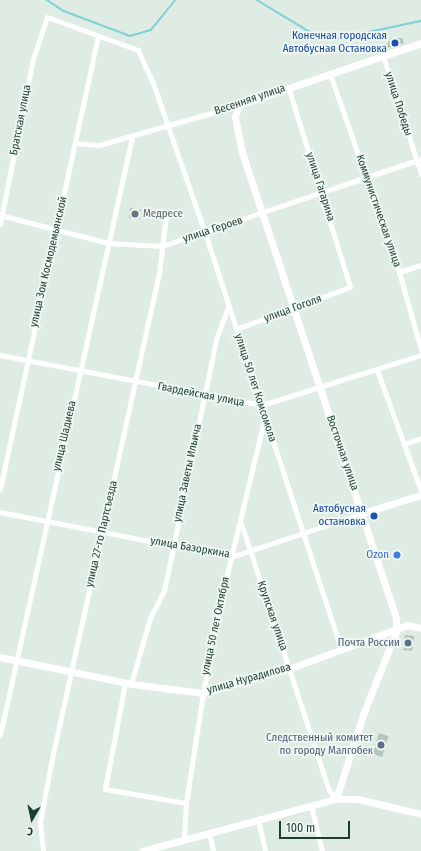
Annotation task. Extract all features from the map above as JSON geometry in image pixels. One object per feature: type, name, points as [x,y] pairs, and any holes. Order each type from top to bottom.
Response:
[{"type":"street","name":"улица 50 лет Комсомола","points":[[47,17],[138,50],[168,126],[205,233],[341,650]]},
{"type":"street","name":"Братская улица","points":[[0,224],[33,59],[47,17]]},
{"type":"street","name":"улица Зои Космодемьянской","points":[[0,489],[98,36]]},
{"type":"street","name":"Весенняя улица","points":[[76,143],[99,145],[132,137],[239,105],[421,42]]},
{"type":"street","name":"улица Победы","points":[[383,56],[419,160],[421,174]]},
{"type":"street","name":"Коммунистическая улица","points":[[330,74],[399,272],[421,350]]},
{"type":"street","name":"улица Гагарина","points":[[288,87],[350,287]]},
{"type":"street","name":"Восточная улица","points":[[239,105],[235,130],[363,513],[396,618],[396,632],[364,712],[336,799]]},
{"type":"street","name":"улица Шадиева","points":[[0,735],[46,520],[132,137]]},
{"type":"street","name":"улица Героев","points":[[1,215],[108,242],[162,246],[322,194],[419,160]]},
{"type":"street","name":"улица 27-го Партсъезда","points":[[43,851],[40,822],[71,672],[136,382],[162,246],[166,216]]},
{"type":"street","points":[[399,272],[421,265]]},
{"type":"street","name":"улица Гоголя","points":[[236,329],[294,309],[350,287]]},
{"type":"street","name":"улица Заветы Ильича","points":[[186,803],[105,789],[128,683],[150,618],[164,591],[216,339],[228,307]]},
{"type":"street","name":"Гвардейская улица","points":[[0,356],[79,373],[262,405],[421,355]]},
{"type":"street","points":[[377,370],[421,491]]},
{"type":"street","name":"улица 50 лет Октября","points":[[184,839],[186,803],[203,692],[231,557],[241,523],[265,415]]},
{"type":"street","points":[[404,444],[421,438]]},
{"type":"street","name":"улица Базоркина","points":[[0,512],[231,557],[421,495]]},
{"type":"street","name":"Крупская улица","points":[[241,523],[291,668],[329,790],[336,799]]},
{"type":"street","points":[[396,618],[407,625],[421,628]]},
{"type":"street","name":"улица Нурадилова","points":[[0,657],[128,683],[203,692],[291,668],[396,632],[407,625]]},
{"type":"street","points":[[142,851],[336,799],[358,799],[421,814]]},
{"type":"street","points":[[312,806],[322,851]]},
{"type":"street","points":[[258,820],[266,851]]},
{"type":"street","points":[[209,833],[213,851]]},
{"type":"building","name":"Конечная городская Автобусная Остановка","points":[[392,38],[402,38],[404,43],[388,48],[387,43]]},
{"type":"building","name":"Медресе","points":[[130,208],[141,210],[139,219],[129,218]]},
{"type":"building","name":"Почта России","points":[[405,635],[414,636],[412,651],[403,650]]},
{"type":"building","name":"Следственный комитет по городу Малгобек","points":[[379,733],[389,736],[382,757],[373,754]]},
{"type":"waterway","points":[[47,0],[64,11],[130,36],[151,30],[175,0]]},
{"type":"waterway","points":[[257,0],[320,38],[336,39],[421,21]]},
{"type":"place","name":"Конечная городская Автобусная Остановка","points":[[395,43]]},
{"type":"place","name":"Медресе","points":[[135,214]]},
{"type":"place","name":"Автобусная остановка","points":[[374,516]]},
{"type":"place","name":"Ozon","points":[[397,555]]},
{"type":"place","name":"Почта России","points":[[408,643]]},
{"type":"place","name":"Следственный комитет по городу Малгобек","points":[[381,745]]}]
